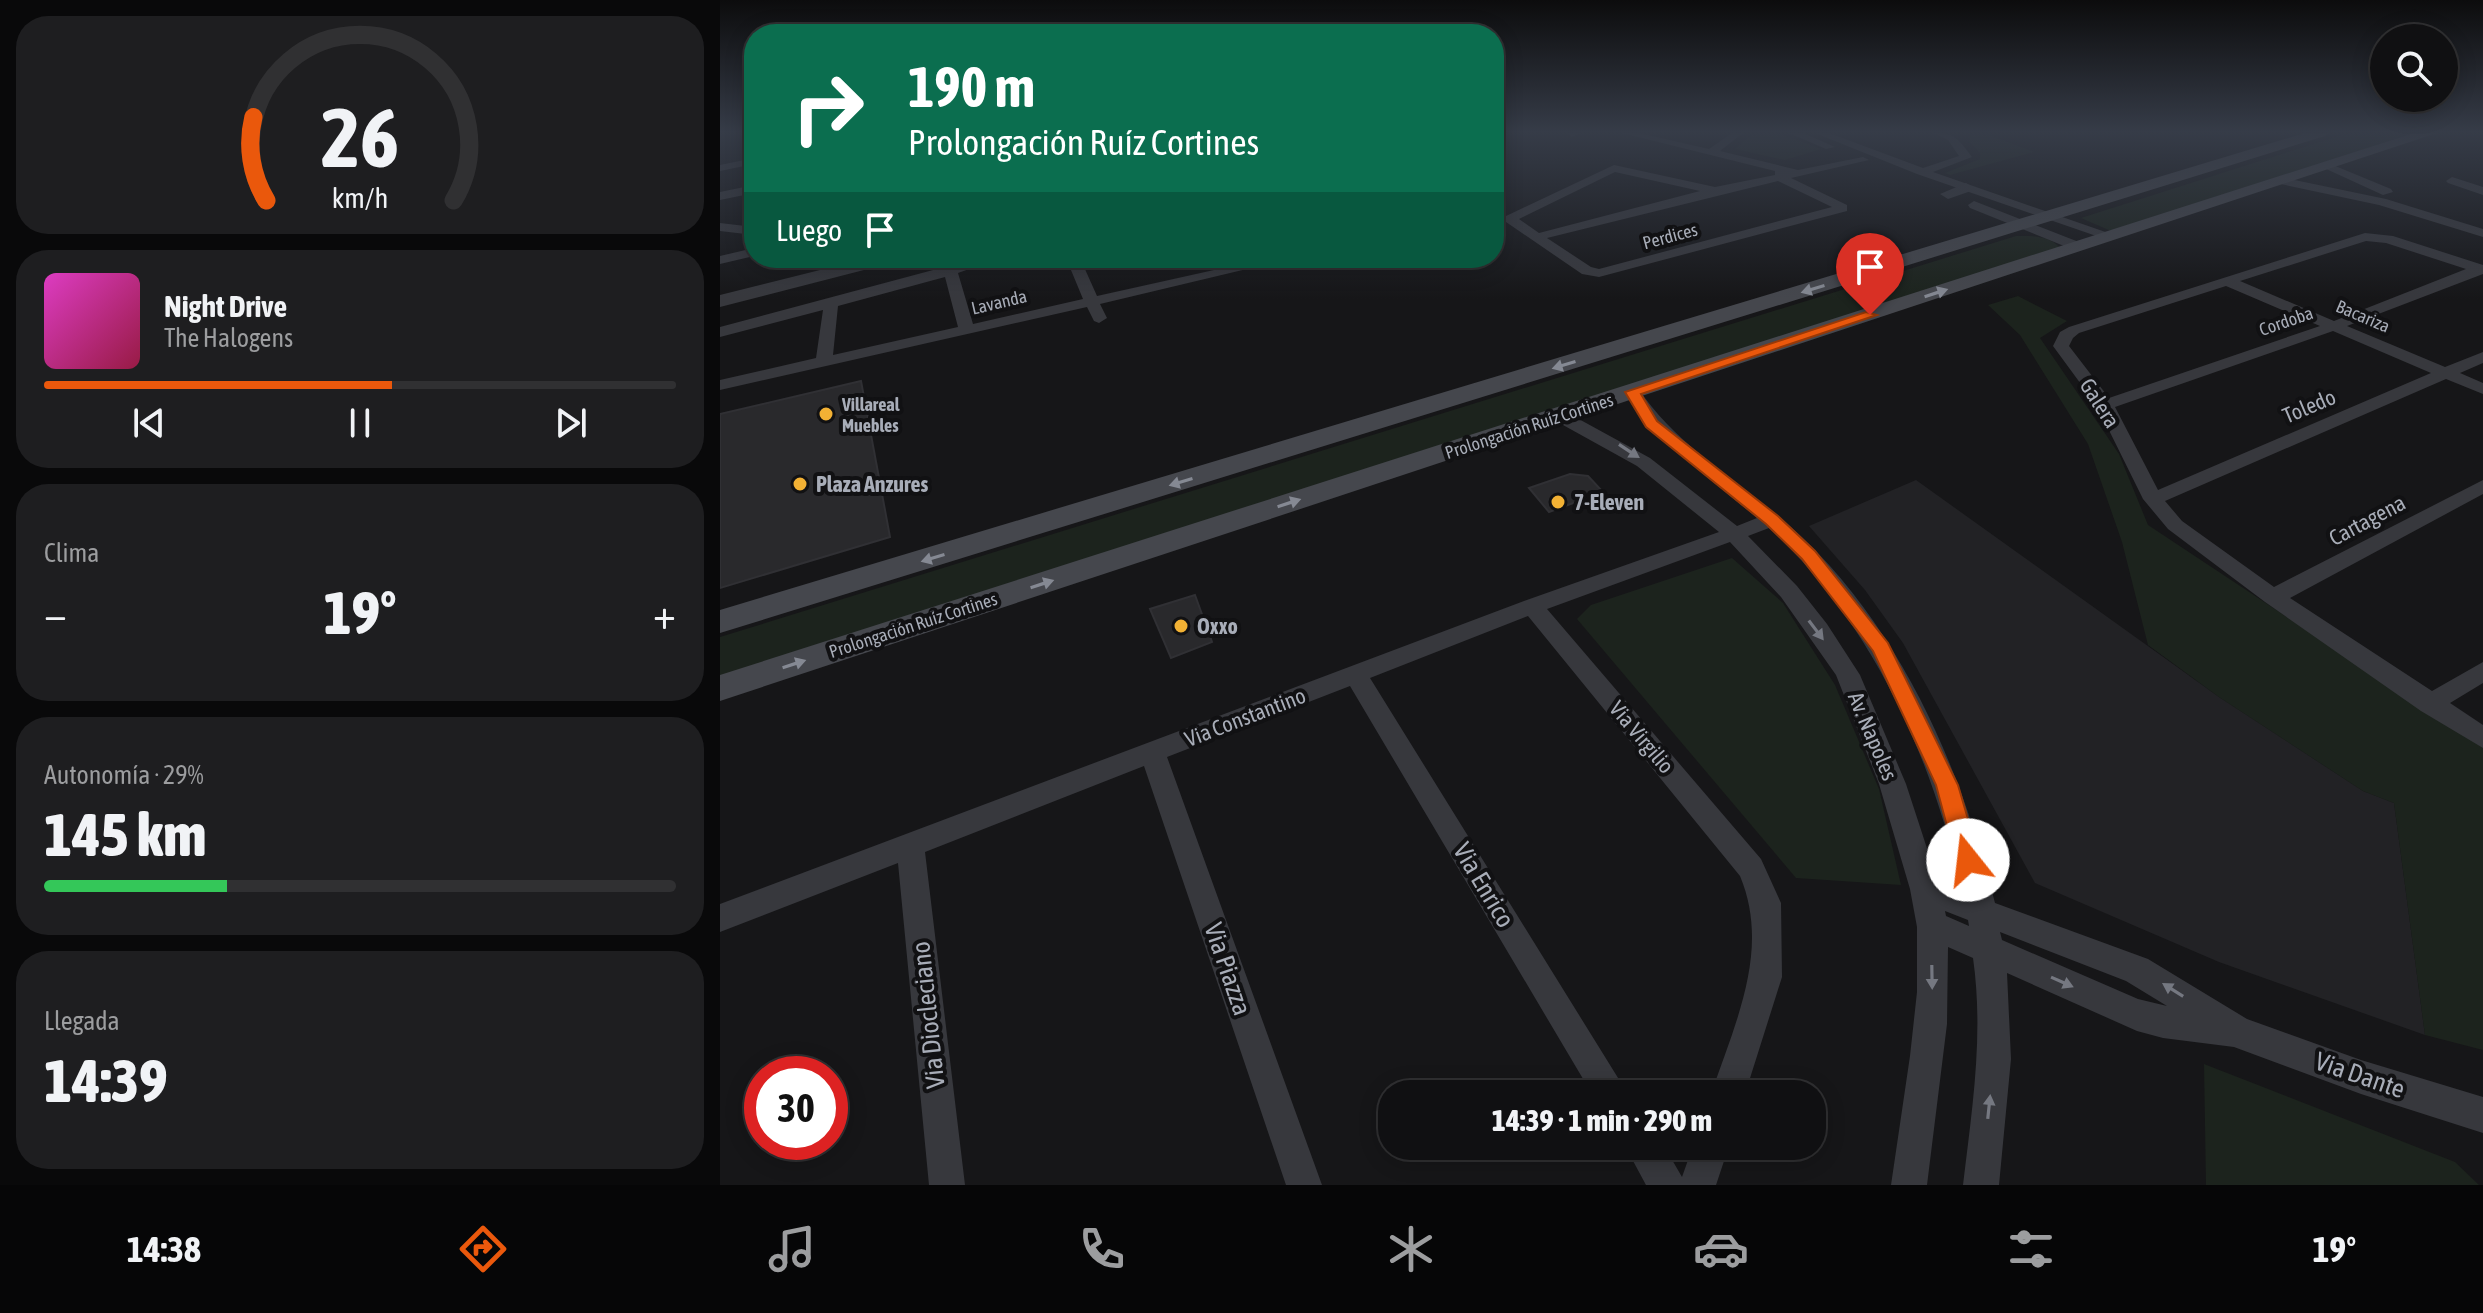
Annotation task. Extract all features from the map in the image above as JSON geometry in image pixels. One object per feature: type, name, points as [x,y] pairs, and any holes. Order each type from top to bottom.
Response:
[{"type":"main road","points":[[720,622],[2139,188]]},
{"type":"main road","name":"Prolongación Ruíz Cortines","points":[[720,688],[2257,188]]},
{"type":"street","points":[[1571,188],[1511,217],[1537,237],[1725,188]]},
{"type":"street","points":[[1703,188],[1715,191]]},
{"type":"street","name":"Perdices","points":[[1537,237],[1587,271],[1599,273],[1843,208],[1808,188]]},
{"type":"street","points":[[1934,188],[2079,247]]},
{"type":"street","points":[[1948,194],[1965,188]]},
{"type":"street","points":[[1967,188],[2110,236]]},
{"type":"street","points":[[2315,188],[2382,202],[2483,233]]},
{"type":"street","points":[[2381,188],[2483,222]]},
{"type":"street","points":[[720,196],[744,191]]},
{"type":"street","points":[[2382,202],[2399,196]]},
{"type":"street","name":"Galera","points":[[2481,270],[2374,236],[2066,335],[2061,346],[2105,405],[2153,499],[2175,525],[2273,597],[2483,738]]},
{"type":"street","points":[[720,260],[744,254]]},
{"type":"street","points":[[720,287],[797,268]]},
{"type":"street","points":[[720,301],[850,268]]},
{"type":"street","points":[[720,332],[963,268]]},
{"type":"street","points":[[1078,268],[1099,318]]},
{"type":"street","points":[[1206,268],[1210,274]]},
{"type":"street","name":"Lavanda","points":[[720,385],[1238,268]]},
{"type":"street","name":"Cordoba","points":[[2105,405],[2334,326],[2481,270]]},
{"type":"street","points":[[951,272],[967,330]]},
{"type":"street","name":"Bacariza","points":[[2227,281],[2483,389]]},
{"type":"street","points":[[824,362],[831,304]]},
{"type":"street","name":"Toledo","points":[[2153,499],[2483,357]]},
{"type":"street","name":"Av. Napoles","points":[[1632,392],[1651,424],[1772,520],[1809,555],[1853,609],[1881,648],[1904,689],[1947,785],[1990,951],[1995,1042],[1981,1185]]},
{"type":"street","name":"Av. Napoles","points":[[1560,416],[1627,449],[1669,479],[1732,534],[1806,616],[1846,672],[1893,778],[1932,925],[1933,1008],[1909,1185]]},
{"type":"street","name":"Cartagena","points":[[2273,597],[2483,486]]},
{"type":"street","name":"Via Constantino","points":[[720,918],[1532,606],[1772,520]]},
{"type":"street","name":"Via Virgilio","points":[[1532,606],[1751,868],[1766,903],[1766,977],[1733,1080]]},
{"type":"street","points":[[2430,704],[2483,671]]},
{"type":"street","name":"Via Enrico","points":[[1356,675],[1602,1080]]},
{"type":"street","name":"Via Piazza","points":[[1152,753],[1304,1185]]},
{"type":"street","name":"Via Diocleciano","points":[[910,845],[947,1185]]},
{"type":"street","points":[[1925,890],[2137,970],[2238,1032]]},
{"type":"street","points":[[1932,925],[2137,1015],[2163,1022],[2238,1032]]},
{"type":"street","name":"Via Dante","points":[[2238,1032],[2361,1077],[2483,1115]]},
{"type":"street","points":[[1652,1160],[1667,1185]]},
{"type":"street","points":[[1698,1185],[1706,1160]]},
{"type":"shaded area","points":[[2174,188],[2244,188],[2111,231],[2081,218]]},
{"type":"shaded area","points":[[2016,236],[2045,238],[2060,248],[720,682],[720,637]]},
{"type":"shaded area","points":[[2018,296],[2067,321],[2040,338],[2119,454],[2148,525],[2483,747],[2483,1050],[2425,1035],[2394,803],[2363,791],[2219,697],[2148,645],[2122,542],[2088,444],[2020,335],[1988,305]]},
{"type":"shaded area","points":[[1916,480],[2219,697],[2363,791],[2394,803],[2425,1035],[2219,962],[2035,883],[1903,643],[1865,590],[1809,526]]},
{"type":"shaded area","points":[[1732,558],[1783,603],[1835,685],[1879,789],[1901,885],[1796,878],[1577,619],[1591,605]]},
{"type":"shaded area","points":[[2204,1064],[2455,1162],[2479,1185],[2206,1185]]},
{"type":"building","name":"Plaza Anzures","points":[[861,381],[890,537],[720,588],[720,414]]},
{"type":"building","name":"7-Eleven","points":[[1570,474],[1588,476],[1603,492],[1549,512],[1529,488]]},
{"type":"building","name":"Oxxo","points":[[1195,595],[1212,642],[1171,658],[1150,609]]},
{"type":"place","name":"Villareal Muebles","points":[[826,414]]},
{"type":"place","name":"Plaza Anzures","points":[[800,484]]},
{"type":"place","name":"7-Eleven","points":[[1558,502]]},
{"type":"place","name":"Oxxo","points":[[1181,626]]},
{"type":"route","points":[[1870,315],[1632,392],[1651,424],[1772,520],[1809,555],[1881,648],[1904,689],[1947,785],[1968,860]]}]
